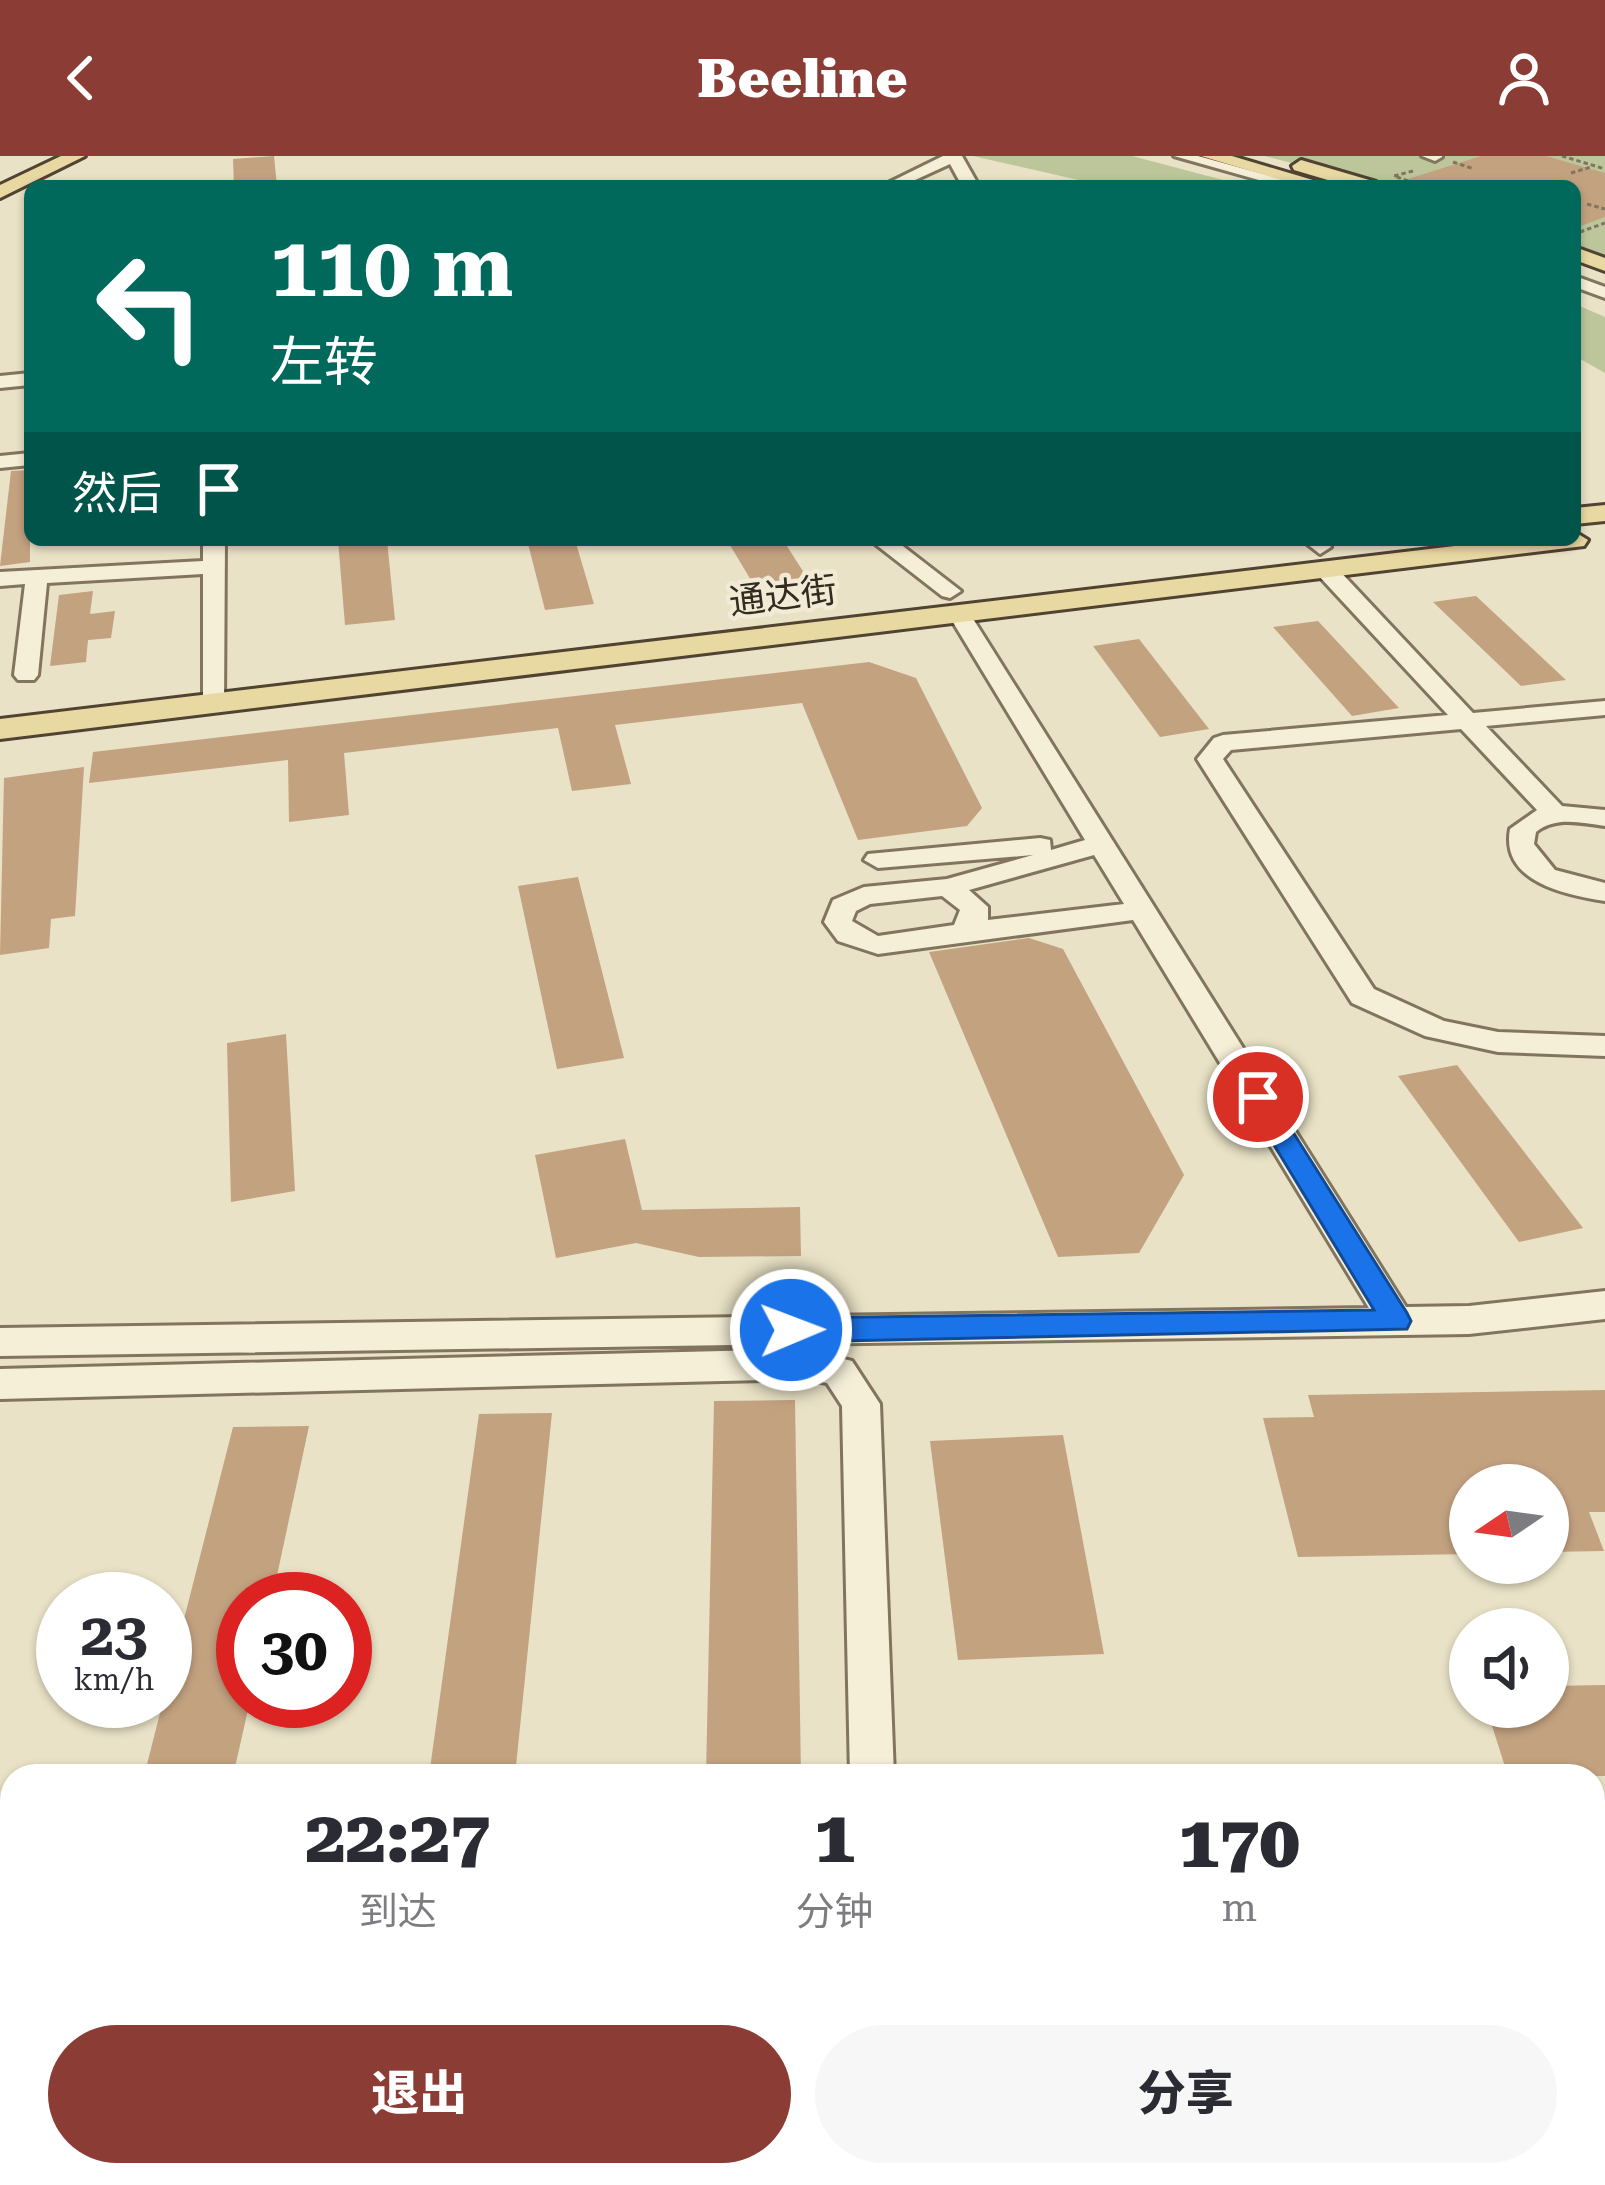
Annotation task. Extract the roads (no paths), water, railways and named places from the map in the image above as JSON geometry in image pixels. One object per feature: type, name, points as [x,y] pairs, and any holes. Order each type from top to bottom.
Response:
[{"type":"main road","points":[[0,175],[40,156]]},
{"type":"main road","points":[[25,180],[76,156]]},
{"type":"main road","points":[[1210,156],[1300,180]]},
{"type":"main road","points":[[1265,156],[1348,180]]},
{"type":"main road","name":"通达街","points":[[0,729],[215,691],[955,602],[1320,552],[1448,546]]},
{"type":"main road","name":"通达街","points":[[0,704],[215,691]]},
{"type":"street","points":[[903,180],[954,156]]},
{"type":"street","points":[[1180,156],[1274,180]]},
{"type":"street","points":[[214,546],[215,691]]},
{"type":"street","points":[[888,546],[955,602],[1396,1321]]},
{"type":"street","points":[[1320,552],[1554,813]]},
{"type":"street","points":[[0,579],[214,567]]},
{"type":"street","points":[[26,675],[38,576]]},
{"type":"street","points":[[1605,708],[1223,743],[1210,759],[1363,996],[1436,1029],[1498,1042],[1605,1046]]},
{"type":"street","points":[[1605,818],[1554,813],[1533,819],[1520,830],[1517,844],[1525,860],[1568,886],[1605,892]]},
{"type":"street","points":[[878,860],[986,847],[1102,844]]},
{"type":"street","points":[[1102,844],[947,886],[853,900],[843,906],[838,922],[848,937],[870,945],[1142,910]]},
{"type":"street","points":[[947,886],[974,907],[974,920],[964,932]]},
{"type":"street","points":[[0,1342],[1469,1320],[1605,1305]]},
{"type":"street","points":[[0,1384],[803,1364],[839,1371],[861,1404],[872,1764]]}]
